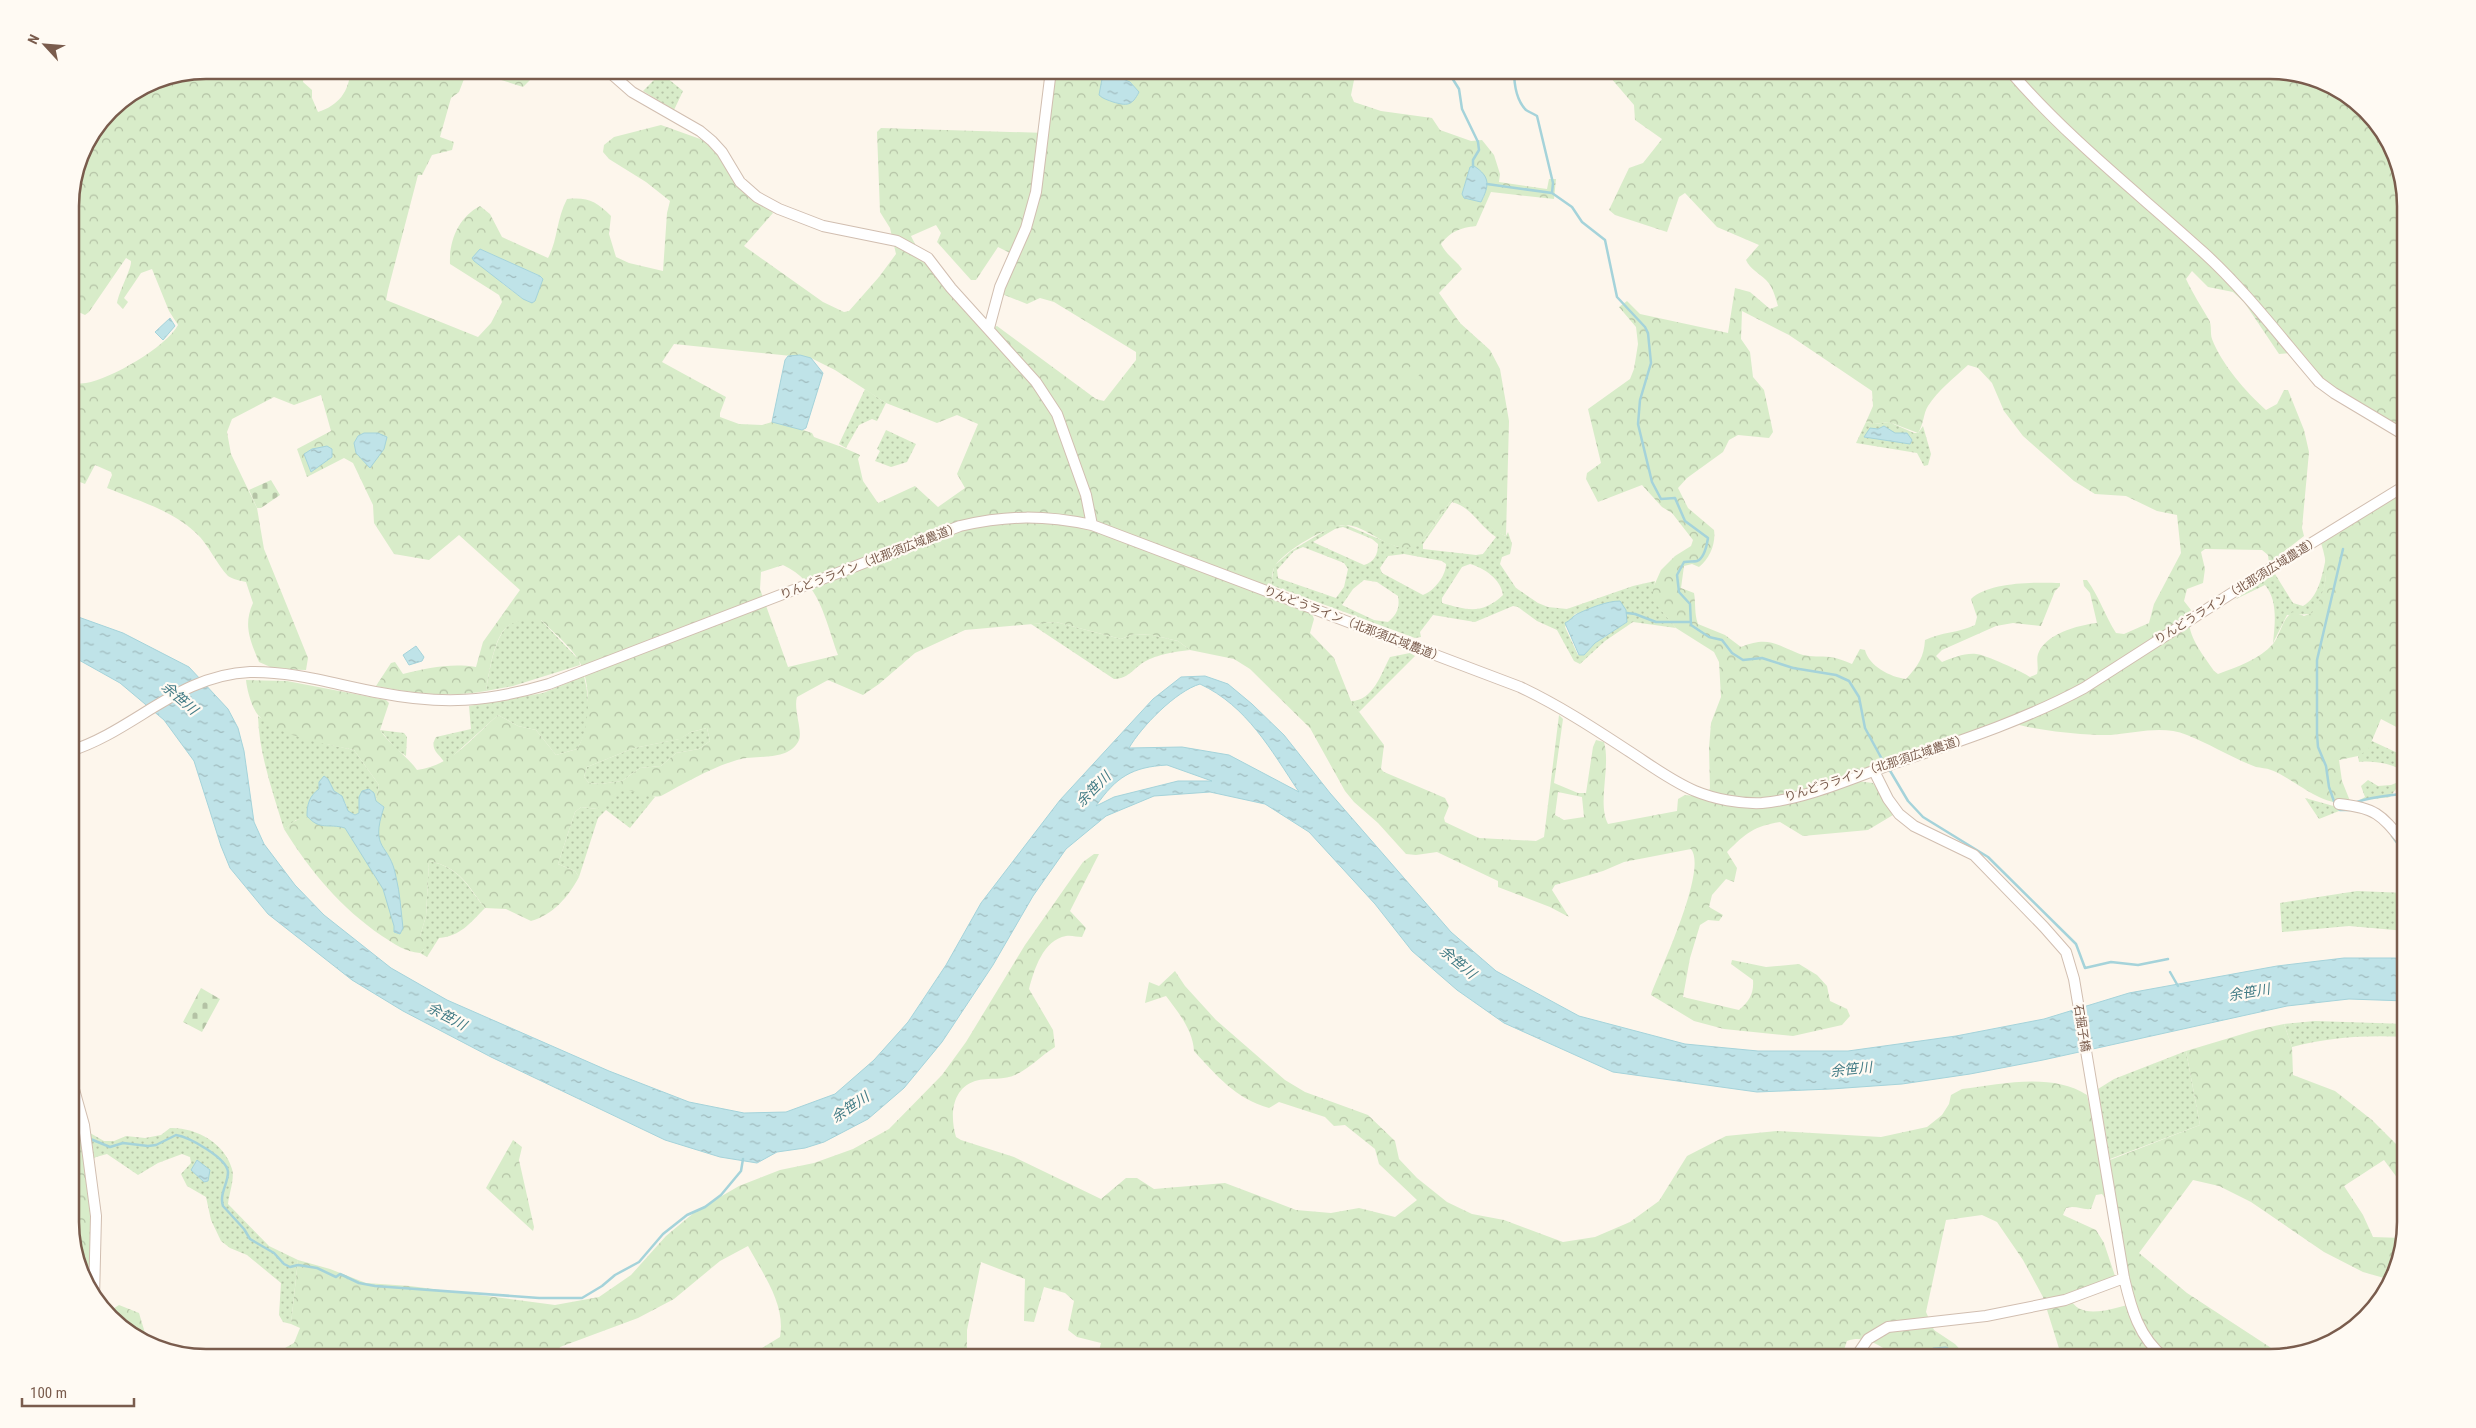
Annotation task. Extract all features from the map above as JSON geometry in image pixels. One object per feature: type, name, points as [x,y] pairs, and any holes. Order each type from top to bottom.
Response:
[{"type":"street","points":[[617,79],[632,92],[700,131],[712,141],[727,160],[740,182],[757,197],[779,209],[812,222],[897,241],[922,253],[1036,382],[1056,414],[1086,495],[1092,524]]},
{"type":"street","points":[[989,328],[1000,287],[1026,228],[1036,192],[1050,79]]},
{"type":"street","points":[[2017,79],[2072,137],[2204,252],[2236,284],[2319,382],[2397,431]]},
{"type":"street","name":"りんどうライン（北那須広域農道）","points":[[79,747],[99,738],[180,691],[248,672],[292,675],[381,694],[436,700],[498,698],[557,680],[960,526],[986,520],[1025,516],[1050,517],[1092,524],[1520,687],[1571,714],[1675,781],[1695,791],[1738,801],[1760,803],[1783,800],[2016,722],[2084,688],[2397,491]]},
{"type":"street","name":"石掘子橋","points":[[1874,771],[1888,799],[1899,814],[1914,826],[1974,855],[2054,937],[2066,952],[2074,979],[2124,1278],[2132,1312],[2140,1330],[2157,1349]]},
{"type":"street","points":[[2339,804],[2365,807],[2374,811],[2384,818],[2397,834]]},
{"type":"street","points":[[79,1107],[84,1125],[96,1216],[94,1282]]},
{"type":"street","points":[[1861,1349],[1868,1339],[1888,1327],[1986,1316],[2058,1302],[2124,1278]]},
{"type":"green space","points":[[197,79],[304,79],[303,82],[312,90],[312,98],[318,112],[331,106],[342,97],[349,79],[464,79],[459,92],[451,98],[440,137],[454,142],[452,150],[432,155],[422,175],[418,175],[386,300],[478,337],[491,323],[502,302],[499,295],[450,264],[450,255],[451,246],[461,223],[466,216],[480,206],[490,214],[502,237],[548,258],[567,199],[591,201],[611,216],[609,234],[616,257],[629,263],[663,271],[667,213],[670,201],[646,182],[609,159],[603,152],[604,145],[614,137],[661,125],[703,140],[713,146],[773,213],[744,246],[823,302],[844,312],[849,311],[879,277],[896,254],[890,228],[880,212],[877,132],[881,128],[1047,133],[1056,79],[1354,79],[1351,95],[1354,102],[1381,111],[1432,118],[1440,130],[1471,141],[1482,140],[1494,155],[1500,174],[1499,182],[1547,189],[1549,179],[1556,179],[1554,199],[1491,192],[1476,226],[1456,231],[1441,244],[1462,269],[1439,293],[1460,323],[1490,350],[1500,369],[1509,421],[1506,536],[1490,527],[1471,509],[1457,502],[1450,502],[1421,543],[1411,547],[1392,545],[1354,526],[1345,525],[1328,529],[1287,553],[1273,570],[1271,585],[1279,598],[1312,614],[1314,619],[1310,633],[1334,658],[1351,701],[1384,745],[1381,769],[1384,772],[1445,798],[1449,806],[1444,818],[1445,822],[1479,838],[1536,841],[1544,837],[1559,715],[1563,719],[1554,783],[1578,793],[1586,793],[1593,747],[1596,740],[1604,742],[1606,762],[1604,806],[1608,824],[1677,811],[1678,799],[1685,795],[1706,797],[1710,788],[1709,748],[1711,723],[1721,697],[1719,662],[1714,652],[1676,628],[1653,601],[1653,588],[1661,570],[1675,556],[1691,546],[1693,540],[1672,513],[1662,507],[1642,485],[1598,502],[1586,479],[1587,473],[1601,463],[1588,409],[1630,379],[1634,369],[1638,344],[1636,327],[1619,307],[1627,301],[1640,314],[1728,333],[1735,288],[1750,292],[1770,309],[1778,306],[1774,292],[1768,283],[1746,260],[1759,245],[1717,227],[1685,193],[1679,197],[1667,232],[1615,215],[1609,210],[1629,168],[1643,163],[1662,139],[1635,120],[1634,105],[1612,79],[2287,80],[2319,88],[2341,100],[2354,110],[2376,135],[2391,165],[2397,197],[2397,437],[2312,382],[2290,353],[2279,354],[2244,302],[2233,292],[2208,287],[2192,271],[2186,279],[2210,322],[2212,339],[2222,359],[2243,386],[2266,410],[2277,404],[2284,390],[2288,390],[2304,430],[2309,452],[2302,528],[2304,536],[2269,563],[2268,555],[2262,550],[2205,549],[2201,552],[2205,569],[2203,583],[2187,589],[2184,601],[2191,610],[2190,626],[2195,642],[2214,671],[2218,674],[2248,662],[2262,654],[2273,644],[2289,615],[2293,612],[2304,616],[2312,613],[2321,596],[2326,580],[2326,562],[2321,543],[2364,514],[2397,495],[2397,727],[2381,719],[2368,750],[2358,756],[2339,760],[2342,781],[2350,801],[2341,803],[2320,797],[2269,769],[2256,767],[2178,732],[2149,730],[2111,735],[2088,735],[2045,730],[2010,722],[1856,781],[1873,783],[1893,815],[1868,830],[1803,836],[1780,822],[1751,831],[1727,852],[1737,868],[1734,882],[1726,879],[1712,895],[1709,907],[1723,915],[1719,921],[1708,920],[1700,925],[1690,958],[1683,997],[1739,1010],[1750,997],[1753,989],[1753,980],[1731,964],[1732,960],[1766,967],[1799,964],[1817,975],[1827,986],[1830,1001],[1847,1009],[1850,1016],[1842,1025],[1793,1036],[1724,1029],[1694,1021],[1651,995],[1688,898],[1695,860],[1691,849],[1624,862],[1603,871],[1555,885],[1552,890],[1569,917],[1550,907],[1498,887],[1498,881],[1437,852],[1416,855],[1406,854],[1345,791],[1310,728],[1250,669],[1234,659],[1190,650],[1178,641],[1152,635],[1134,634],[1121,639],[1056,622],[965,630],[915,653],[863,695],[828,680],[797,697],[796,708],[800,738],[793,748],[786,752],[778,755],[745,758],[727,763],[661,796],[652,797],[625,790],[612,797],[604,807],[597,809],[581,807],[575,812],[558,864],[575,871],[579,877],[560,904],[539,918],[531,921],[506,909],[485,908],[468,885],[456,873],[440,864],[429,861],[426,916],[420,936],[425,942],[424,949],[420,953],[400,947],[382,936],[353,913],[327,888],[284,829],[297,820],[306,817],[316,817],[337,823],[373,843],[372,821],[379,785],[354,750],[304,739],[278,729],[259,716],[254,709],[246,680],[287,681],[386,700],[389,703],[380,730],[417,770],[440,763],[451,757],[498,715],[518,726],[536,730],[556,755],[577,749],[585,729],[588,704],[586,680],[578,659],[541,620],[518,621],[505,628],[500,635],[493,654],[486,691],[431,694],[376,686],[391,663],[395,662],[403,674],[448,666],[476,667],[483,642],[520,590],[459,535],[429,560],[394,554],[374,523],[373,505],[353,463],[344,458],[307,477],[297,449],[331,431],[321,395],[294,405],[274,397],[232,419],[227,432],[231,454],[257,508],[264,549],[308,658],[306,670],[275,669],[259,662],[248,626],[248,618],[253,603],[246,582],[228,576],[201,538],[176,518],[153,506],[107,488],[112,475],[111,472],[95,465],[85,484],[79,482],[79,383],[97,380],[137,361],[162,343],[178,325],[169,311],[152,269],[141,273],[124,298],[128,302],[123,309],[117,303],[131,264],[131,261],[126,258],[85,315],[79,312],[79,197],[88,157],[100,135],[110,122],[128,105],[157,88],[181,81]],"holes":[[[1487,182],[1483,199],[1463,189],[1466,183]],[[936,225],[941,233],[937,242],[971,280],[976,280],[998,247],[1010,253],[997,292],[1027,304],[1040,298],[1054,302],[1136,352],[1136,360],[1104,401],[1096,399],[997,326],[988,329],[917,248],[911,236]],[[480,249],[540,276],[523,299],[503,284]],[[1742,311],[1789,335],[1872,391],[1873,406],[1866,422],[1874,424],[1889,422],[1918,433],[1926,409],[1946,384],[1968,365],[1978,368],[1992,383],[2004,411],[2023,436],[2074,481],[2095,494],[2126,496],[2157,511],[2177,515],[2181,553],[2154,604],[2149,623],[2124,634],[2116,633],[2091,586],[2087,580],[2083,580],[2084,586],[2090,593],[2097,623],[2072,628],[2048,641],[2038,654],[2037,674],[2030,677],[2020,671],[1976,654],[1954,657],[1942,662],[1936,656],[1942,650],[1996,626],[2013,623],[2041,626],[2060,583],[2026,583],[2000,586],[1979,593],[1971,599],[1977,617],[1975,625],[1925,640],[1920,661],[1906,679],[1893,676],[1881,670],[1871,661],[1865,650],[1860,649],[1852,664],[1833,657],[1803,655],[1780,645],[1767,642],[1759,642],[1741,647],[1725,635],[1698,624],[1694,593],[1681,588],[1684,566],[1692,564],[1699,567],[1703,564],[1713,545],[1714,530],[1688,508],[1678,488],[1687,478],[1723,452],[1729,440],[1738,435],[1769,438],[1773,432],[1764,390],[1753,377],[1750,352],[1741,339]],[[674,344],[811,358],[835,370],[886,403],[937,423],[957,415],[978,424],[957,474],[965,488],[938,507],[915,486],[878,503],[863,481],[858,459],[860,455],[814,437],[812,433],[785,424],[772,422],[762,425],[739,424],[720,417],[726,397],[662,362]],[[783,565],[805,581],[825,616],[838,655],[788,667],[760,589],[761,572]],[[707,728],[710,741],[699,749],[676,753],[661,766],[640,768],[622,781],[600,784],[589,783],[584,777],[587,767],[634,748],[680,739],[691,732]],[[1558,792],[1582,797],[1584,817],[1564,820],[1555,815]]]},
{"type":"green space","points":[[498,79],[531,79],[523,87]]},
{"type":"green space","points":[[655,79],[668,79],[683,91],[674,110],[643,91]]},
{"type":"green space","points":[[1416,359],[1426,366],[1410,387],[1400,380]]},
{"type":"green space","points":[[865,389],[886,403],[877,421],[872,419],[859,425],[846,448],[839,444]]},
{"type":"green space","points":[[1866,422],[1874,424],[1889,422],[1914,433],[1918,433],[1923,426],[1931,454],[1928,465],[1924,466],[1917,453],[1856,443]]},
{"type":"green space","points":[[886,430],[916,444],[907,462],[891,467],[875,461],[880,451],[877,449]]},
{"type":"green space","points":[[271,480],[280,495],[261,508],[257,508],[249,490]]},
{"type":"green space","points":[[1456,501],[1463,503],[1498,532],[1506,536],[1508,532],[1512,544],[1510,554],[1502,557],[1500,564],[1516,588],[1538,603],[1548,607],[1567,609],[1633,586],[1655,581],[1653,600],[1676,628],[1633,622],[1605,641],[1580,664],[1574,661],[1557,630],[1537,621],[1518,607],[1513,606],[1475,622],[1433,615],[1420,632],[1421,637],[1415,638],[1271,585],[1274,566],[1291,551],[1331,527],[1346,525],[1398,547],[1421,543],[1450,502]],"holes":[[[1452,502],[1465,508],[1496,537],[1483,554],[1476,555],[1423,549],[1423,544]],[[1343,527],[1372,539],[1378,544],[1378,548],[1373,560],[1364,565],[1313,542],[1335,529]],[[1303,547],[1344,563],[1348,569],[1344,587],[1336,598],[1278,578],[1277,570],[1294,551]],[[1404,554],[1442,561],[1446,564],[1439,582],[1423,595],[1382,573],[1380,568],[1388,556]],[[1470,564],[1481,568],[1491,575],[1499,584],[1503,595],[1488,606],[1474,609],[1459,608],[1442,603],[1442,598],[1462,567]],[[1364,580],[1377,582],[1398,596],[1399,604],[1394,616],[1388,622],[1374,620],[1342,605],[1353,589]],[[1616,601],[1627,622],[1595,643],[1584,655],[1578,655],[1565,627],[1575,614]]]},
{"type":"green space","points":[[2326,558],[2324,587],[2320,600],[2312,614],[2287,615],[2273,643],[2274,605],[2265,585],[2234,600],[2275,574],[2293,603],[2303,606],[2313,597],[2316,591]]},
{"type":"green space","points":[[521,620],[541,620],[579,660],[580,665],[513,686],[486,691],[493,655],[500,637],[504,629],[510,624]]},
{"type":"green space","points":[[1056,622],[1121,639],[1134,634],[1152,635],[1178,641],[1190,650],[1155,657],[1144,662],[1127,675],[1114,679],[1031,624]]},
{"type":"green space","points":[[1410,653],[1415,656],[1359,712],[1351,701],[1359,700],[1371,692],[1390,657]]},
{"type":"green space","points":[[584,676],[588,713],[585,732],[577,749],[556,755],[536,730],[518,726],[498,715],[445,763],[435,751],[433,745],[436,737],[471,729],[469,706],[543,693]]},
{"type":"green space","points":[[258,716],[269,723],[304,738],[354,750],[379,785],[376,801],[374,793],[359,797],[359,813],[355,815],[348,811],[344,801],[338,794],[319,789],[310,818],[296,820],[284,829],[264,759]]},
{"type":"green space","points":[[707,728],[710,741],[699,749],[676,753],[661,766],[640,768],[622,781],[600,784],[589,783],[584,777],[587,767],[634,748],[679,739],[691,732]]},
{"type":"green space","points":[[380,730],[404,733],[407,737],[406,756],[396,749]]},
{"type":"green space","points":[[2372,741],[2397,753],[2397,768],[2374,762],[2359,762],[2358,756]]},
{"type":"green space","points":[[2368,780],[2378,786],[2397,783],[2397,788],[2390,797],[2358,801],[2365,797],[2361,786]]},
{"type":"green space","points":[[632,789],[655,797],[630,828],[606,810],[598,818],[579,877],[575,871],[558,864],[575,812],[581,807],[597,809],[619,790]]},
{"type":"green space","points":[[2305,798],[2344,809],[2319,819]]},
{"type":"green space","points":[[1094,854],[1099,854],[1070,911],[1086,928],[1082,937],[1066,936],[1051,943],[1037,965],[1029,989],[1053,1030],[1055,1047],[1017,1074],[975,1081],[961,1090],[954,1105],[953,1113],[956,1137],[1014,1157],[1101,1199],[1126,1178],[1137,1178],[1154,1189],[1225,1183],[1296,1210],[1331,1213],[1359,1208],[1395,1217],[1417,1200],[1379,1164],[1375,1149],[1345,1125],[1334,1126],[1325,1117],[1279,1102],[1269,1108],[1257,1104],[1227,1085],[1194,1051],[1188,1029],[1166,996],[1145,1003],[1149,982],[1159,986],[1175,971],[1185,986],[1216,1020],[1285,1080],[1305,1092],[1368,1115],[1395,1141],[1399,1159],[1417,1178],[1447,1202],[1472,1214],[1504,1220],[1563,1242],[1595,1237],[1630,1222],[1659,1201],[1687,1156],[1726,1136],[1777,1131],[1881,1137],[1927,1127],[1942,1115],[1949,1104],[1951,1095],[1962,1089],[2009,1083],[2042,1082],[2073,1088],[2087,1095],[2102,1163],[2200,1125],[2186,1051],[2256,1030],[2284,1024],[2292,1047],[2293,1075],[2335,1091],[2372,1120],[2397,1145],[2397,1178],[2384,1160],[2344,1186],[2363,1215],[2373,1237],[2396,1238],[2393,1255],[2384,1278],[2363,1272],[2324,1252],[2251,1202],[2219,1186],[2193,1180],[2139,1253],[2187,1293],[2273,1349],[2270,1349],[2059,1349],[2043,1297],[2023,1260],[1997,1222],[1982,1215],[1946,1220],[1926,1312],[1934,1330],[1960,1349],[1885,1349],[1868,1341],[1854,1339],[1847,1341],[1844,1349],[1099,1349],[1101,1343],[1077,1337],[1068,1330],[1074,1301],[1065,1293],[1044,1287],[1034,1322],[1024,1321],[1025,1279],[981,1262],[967,1330],[967,1349],[760,1349],[780,1337],[780,1313],[772,1290],[748,1246],[720,1261],[674,1299],[638,1318],[560,1347],[559,1349],[283,1349],[294,1343],[300,1328],[291,1324],[298,1260],[330,1269],[366,1283],[410,1286],[555,1305],[599,1297],[631,1275],[666,1236],[696,1211],[739,1186],[780,1170],[814,1163],[853,1149],[889,1129],[942,1075],[966,1042],[1025,945],[1083,862]],"holes":[[[2102,1194],[2115,1210],[2132,1304],[2097,1311],[2088,1311],[2074,1305],[2070,1297],[2116,1279],[2104,1243],[2096,1230],[2063,1215],[2066,1208],[2091,1209],[2096,1195]]]},
{"type":"green space","points":[[429,861],[449,868],[462,878],[485,908],[470,924],[459,932],[439,938],[427,957],[420,953],[424,949],[420,936],[426,916]]},
{"type":"green space","points":[[2357,891],[2397,893],[2397,930],[2349,926],[2282,932],[2280,903]]},
{"type":"green space","points":[[201,988],[220,999],[202,1032],[183,1022]]},
{"type":"green space","points":[[2315,1021],[2397,1024],[2397,1037],[2349,1038],[2320,1041],[2292,1047],[2284,1024]]},
{"type":"green space","points":[[2186,1051],[2200,1125],[2110,1159],[2098,1089],[2114,1079]]},
{"type":"green space","points":[[79,1127],[83,1129],[94,1216],[92,1279],[85,1263],[79,1231]]},
{"type":"green space","points":[[170,1128],[180,1128],[208,1138],[216,1144],[223,1151],[233,1173],[228,1204],[269,1246],[298,1260],[291,1324],[283,1322],[279,1315],[281,1283],[247,1255],[230,1248],[221,1241],[211,1220],[206,1197],[187,1186],[181,1174],[191,1163],[190,1157],[182,1154],[158,1163],[138,1175],[107,1154],[96,1157],[87,1164],[83,1129],[104,1141],[114,1141],[126,1136],[145,1138],[161,1135]],"holes":[[[197,1160],[209,1170],[208,1181],[204,1182],[191,1170]]]},
{"type":"green space","points":[[513,1140],[522,1147],[519,1160],[534,1227],[533,1231],[486,1188]]},
{"type":"green space","points":[[119,1305],[139,1313],[145,1334],[128,1323],[113,1309]]},
{"type":"water","points":[[1102,79],[1123,79],[1130,82],[1139,92],[1129,104],[1118,103],[1102,98],[1099,95]]},
{"type":"water","points":[[1474,166],[1480,170],[1487,182],[1486,191],[1481,202],[1464,198],[1462,194],[1470,167]]},
{"type":"water","points":[[480,249],[540,276],[543,279],[535,301],[532,303],[523,299],[474,261],[472,258]]},
{"type":"water","points":[[170,318],[175,326],[163,340],[155,332]]},
{"type":"water","points":[[800,355],[811,358],[823,373],[806,428],[802,430],[772,422],[785,360],[788,356]]},
{"type":"water","points":[[1884,426],[1895,433],[1907,433],[1912,440],[1910,444],[1864,437],[1870,428],[1878,429]]},
{"type":"water","points":[[364,433],[378,433],[387,437],[384,449],[370,468],[356,453],[354,443],[358,436]]},
{"type":"water","points":[[327,446],[332,449],[332,457],[311,472],[304,454],[312,449]]},
{"type":"water","points":[[1620,601],[1626,610],[1627,622],[1595,643],[1584,655],[1579,655],[1565,623],[1587,609]]},
{"type":"water","name":"余笹川","points":[[79,617],[123,633],[189,667],[228,709],[238,728],[244,751],[254,822],[264,844],[295,885],[324,915],[391,968],[447,1000],[609,1071],[689,1102],[744,1113],[786,1112],[835,1094],[874,1060],[908,1022],[946,965],[981,903],[1060,800],[1153,699],[1181,677],[1205,676],[1228,684],[1252,704],[1284,735],[1330,793],[1451,932],[1496,971],[1579,1016],[1685,1044],[1758,1051],[1848,1051],[1956,1036],[2044,1019],[2129,993],[2277,966],[2344,958],[2397,958],[2397,1001],[2349,999],[2287,1006],[2043,1060],[1970,1074],[1902,1084],[1757,1092],[1613,1072],[1504,1023],[1457,990],[1412,951],[1375,904],[1309,832],[1265,804],[1210,792],[1154,796],[1106,816],[1066,849],[1033,896],[993,965],[942,1042],[904,1088],[868,1119],[824,1142],[805,1148],[777,1152],[757,1163],[720,1157],[665,1140],[491,1057],[403,1011],[352,980],[268,914],[230,868],[221,846],[194,761],[164,720],[120,683],[79,660]],"holes":[[[1200,684],[1217,693],[1257,730],[1299,792],[1229,755],[1182,747],[1129,748],[1150,720],[1180,694]],[[1167,765],[1212,781],[1178,781],[1114,797],[1096,806],[1118,781],[1126,775],[1144,768]]]},
{"type":"water","points":[[416,646],[424,657],[422,661],[409,665],[403,655]]},
{"type":"water","points":[[324,776],[328,779],[334,791],[342,796],[348,811],[355,815],[359,813],[359,797],[362,791],[369,789],[374,793],[376,801],[384,807],[380,821],[380,840],[393,866],[397,883],[403,928],[400,934],[394,932],[383,889],[345,828],[316,824],[307,816],[309,801],[319,789],[319,782]]},
{"type":"water","points":[[197,1160],[210,1170],[208,1181],[204,1182],[191,1170]]},
{"type":"water","points":[[1946,1347],[1950,1349],[1932,1349]]},
{"type":"waterway","points":[[1453,79],[1459,89],[1462,109],[1478,142],[1479,150],[1473,160],[1473,167]]},
{"type":"waterway","points":[[1515,79],[1518,96],[1523,106],[1526,110],[1537,116],[1553,183],[1552,193],[1572,207],[1582,222],[1605,240],[1617,297],[1645,327],[1648,333],[1651,363],[1640,400],[1638,424],[1652,482],[1661,499],[1675,498],[1685,521],[1708,538],[1702,557],[1697,561],[1684,562],[1677,575],[1679,592],[1690,604],[1691,625],[1709,637],[1722,640],[1732,653],[1743,660],[1762,658],[1793,668],[1836,675],[1849,681],[1859,697],[1865,728],[1884,763]]},
{"type":"waterway","points":[[1487,184],[1552,193]]},
{"type":"waterway","points":[[2343,549],[2317,660],[2317,734],[2318,747],[2326,766],[2329,787],[2336,807],[2340,810],[2350,810]]},
{"type":"waterway","points":[[1627,613],[1656,622],[1690,622]]},
{"type":"waterway","points":[[1889,769],[1908,801],[1923,817],[1988,857],[2076,944],[2085,968],[2111,962],[2138,965],[2168,959]]},
{"type":"waterway","points":[[2357,802],[2397,794]]},
{"type":"waterway","points":[[2392,836],[2397,843]]},
{"type":"waterway","points":[[2170,972],[2178,986]]},
{"type":"waterway","points":[[79,1132],[83,1137]]},
{"type":"waterway","points":[[88,1138],[110,1147],[123,1143],[148,1146],[156,1145],[176,1135],[206,1149],[226,1166],[228,1172],[222,1197],[223,1206],[244,1229],[250,1239],[274,1253],[284,1264],[290,1267],[298,1265],[317,1268],[336,1277],[340,1274],[359,1283],[375,1286],[539,1298],[582,1298],[602,1286],[615,1275],[639,1262],[663,1234],[687,1215],[705,1207],[721,1195],[741,1171],[743,1159]]}]
